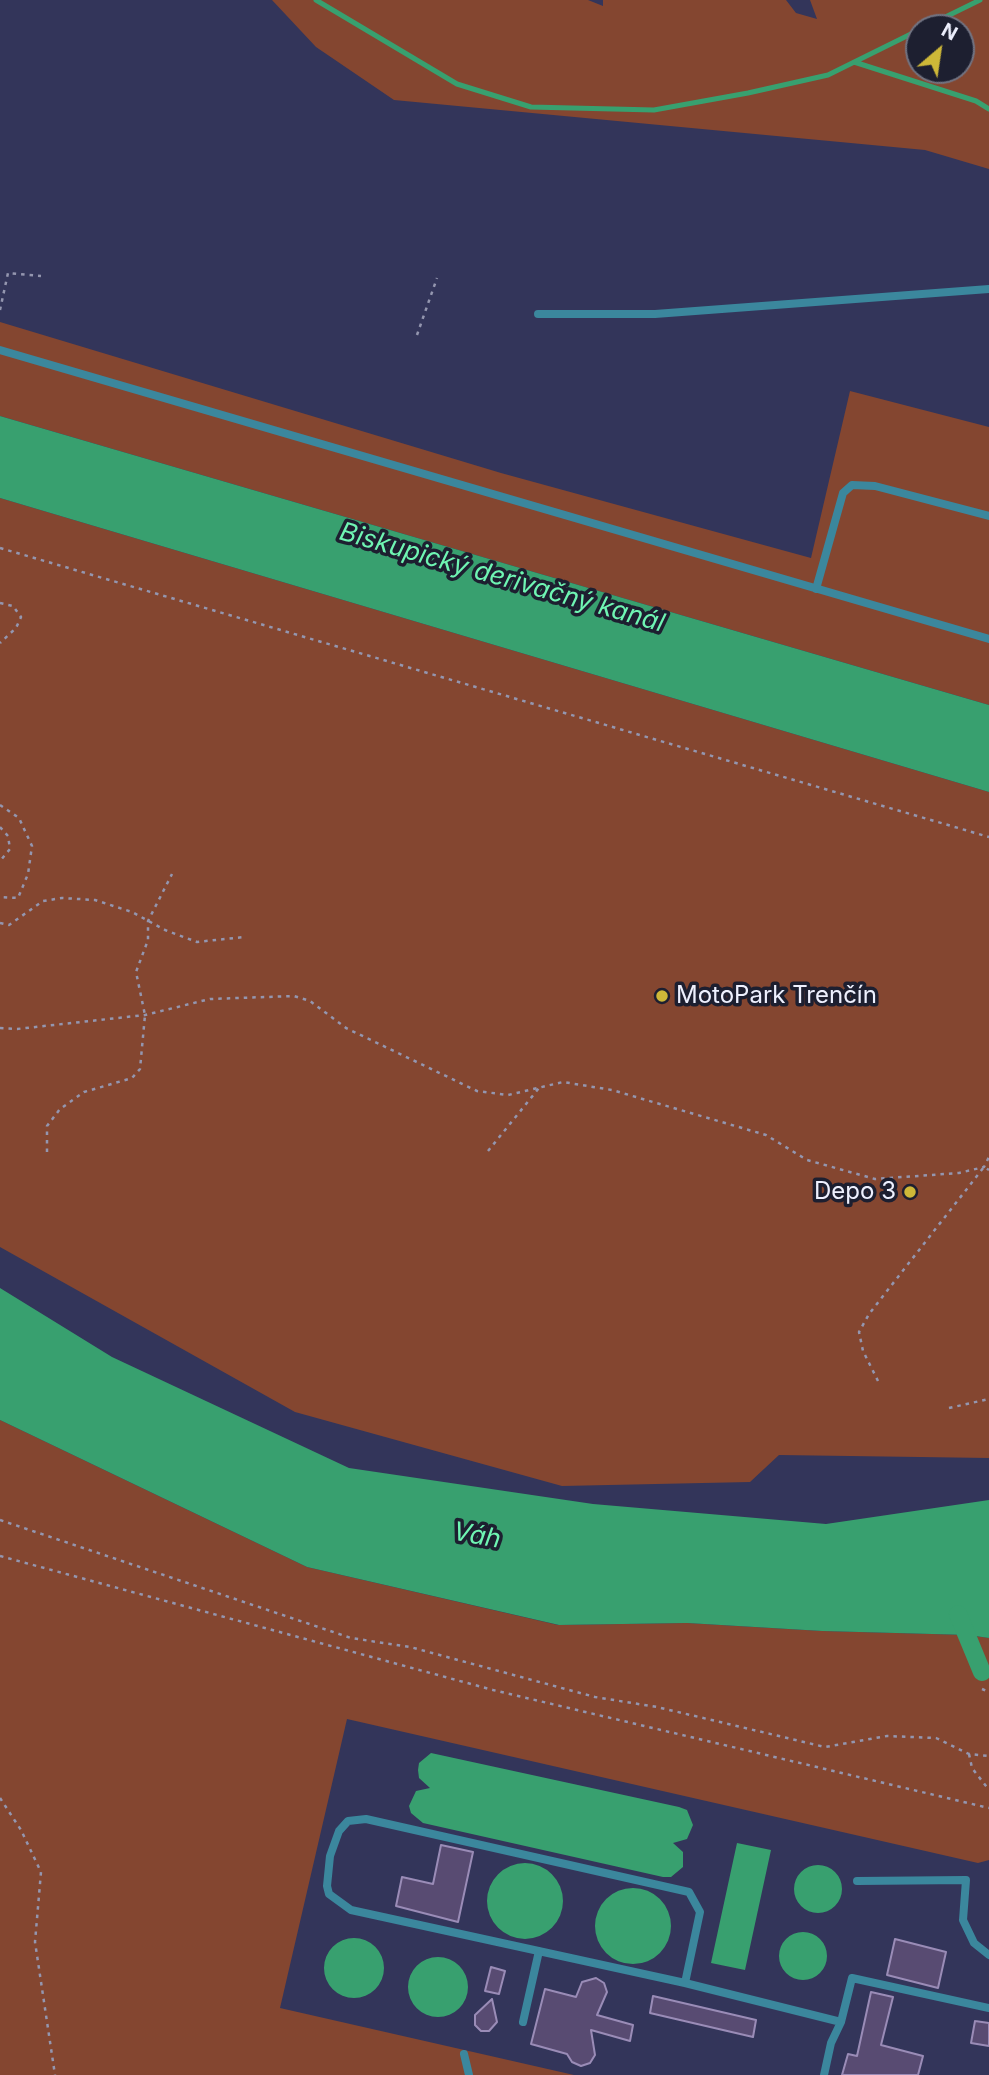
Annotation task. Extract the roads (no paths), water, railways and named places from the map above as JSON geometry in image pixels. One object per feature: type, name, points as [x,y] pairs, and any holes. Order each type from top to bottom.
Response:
[{"type":"lane","points":[[538,314],[655,313],[989,289]]},
{"type":"lane","points":[[0,350],[989,639]]},
{"type":"lane","points":[[816,589],[843,493],[852,485],[875,486],[989,516]]},
{"type":"lane","points":[[685,1983],[700,1912],[690,1892],[366,1819],[348,1821],[340,1831],[330,1856],[327,1886],[330,1895],[344,1906],[685,1983],[841,2022]]},
{"type":"lane","points":[[857,1881],[966,1880],[963,1920],[974,1943],[989,1955]]},
{"type":"lane","points":[[523,2022],[539,1951]]},
{"type":"lane","points":[[824,2075],[831,2043],[841,2022],[852,1978],[989,2008]]},
{"type":"lane","points":[[464,2054],[470,2075]]},
{"type":"water","name":"Biskupický derivačný kanál","points":[[0,416],[989,705],[989,792],[0,498]]},
{"type":"water","name":"Váh","points":[[0,1288],[112,1357],[349,1468],[593,1504],[826,1524],[989,1500],[989,1638],[687,1623],[559,1625],[307,1567],[0,1420]]},
{"type":"water","points":[[431,1753],[687,1810],[693,1825],[687,1839],[673,1843],[683,1852],[683,1867],[671,1877],[663,1877],[423,1823],[411,1813],[409,1806],[416,1791],[430,1788],[419,1778],[418,1770],[419,1763]]},
{"type":"water","points":[[737,1843],[771,1850],[745,1970],[711,1963]]},
{"type":"water","points":[[525,1863],[539,1866],[552,1874],[560,1887],[563,1901],[560,1915],[552,1928],[539,1936],[525,1939],[511,1936],[498,1928],[490,1915],[487,1901],[490,1887],[498,1874],[511,1866]]},
{"type":"water","points":[[818,1865],[835,1872],[842,1889],[835,1906],[818,1913],[801,1906],[794,1889],[801,1872]]},
{"type":"water","points":[[633,1888],[647,1891],[660,1899],[668,1912],[671,1926],[668,1940],[660,1953],[647,1961],[633,1964],[619,1961],[606,1953],[598,1940],[595,1926],[598,1912],[606,1899],[619,1891]]},
{"type":"water","points":[[803,1932],[820,1939],[827,1956],[820,1973],[803,1980],[786,1973],[779,1956],[786,1939]]},
{"type":"water","points":[[348,1938],[360,1938],[379,1951],[384,1968],[382,1980],[371,1993],[360,1998],[348,1998],[329,1985],[324,1974],[324,1962],[337,1943]]},
{"type":"water","points":[[432,1957],[444,1957],[463,1970],[468,1987],[466,1999],[455,2012],[444,2017],[432,2017],[413,2004],[408,1993],[408,1981],[421,1962]]},
{"type":"waterway","points":[[316,0],[457,84],[531,107],[654,110],[748,93],[828,75],[905,37]]},
{"type":"waterway","points":[[952,14],[980,0]]},
{"type":"waterway","points":[[854,62],[976,101],[989,109]]},
{"type":"waterway","points":[[958,1614],[982,1672]]},
{"type":"place","name":"MotoPark Trenčín","points":[[662,996]]},
{"type":"place","name":"Depo 3","points":[[910,1192]]}]
